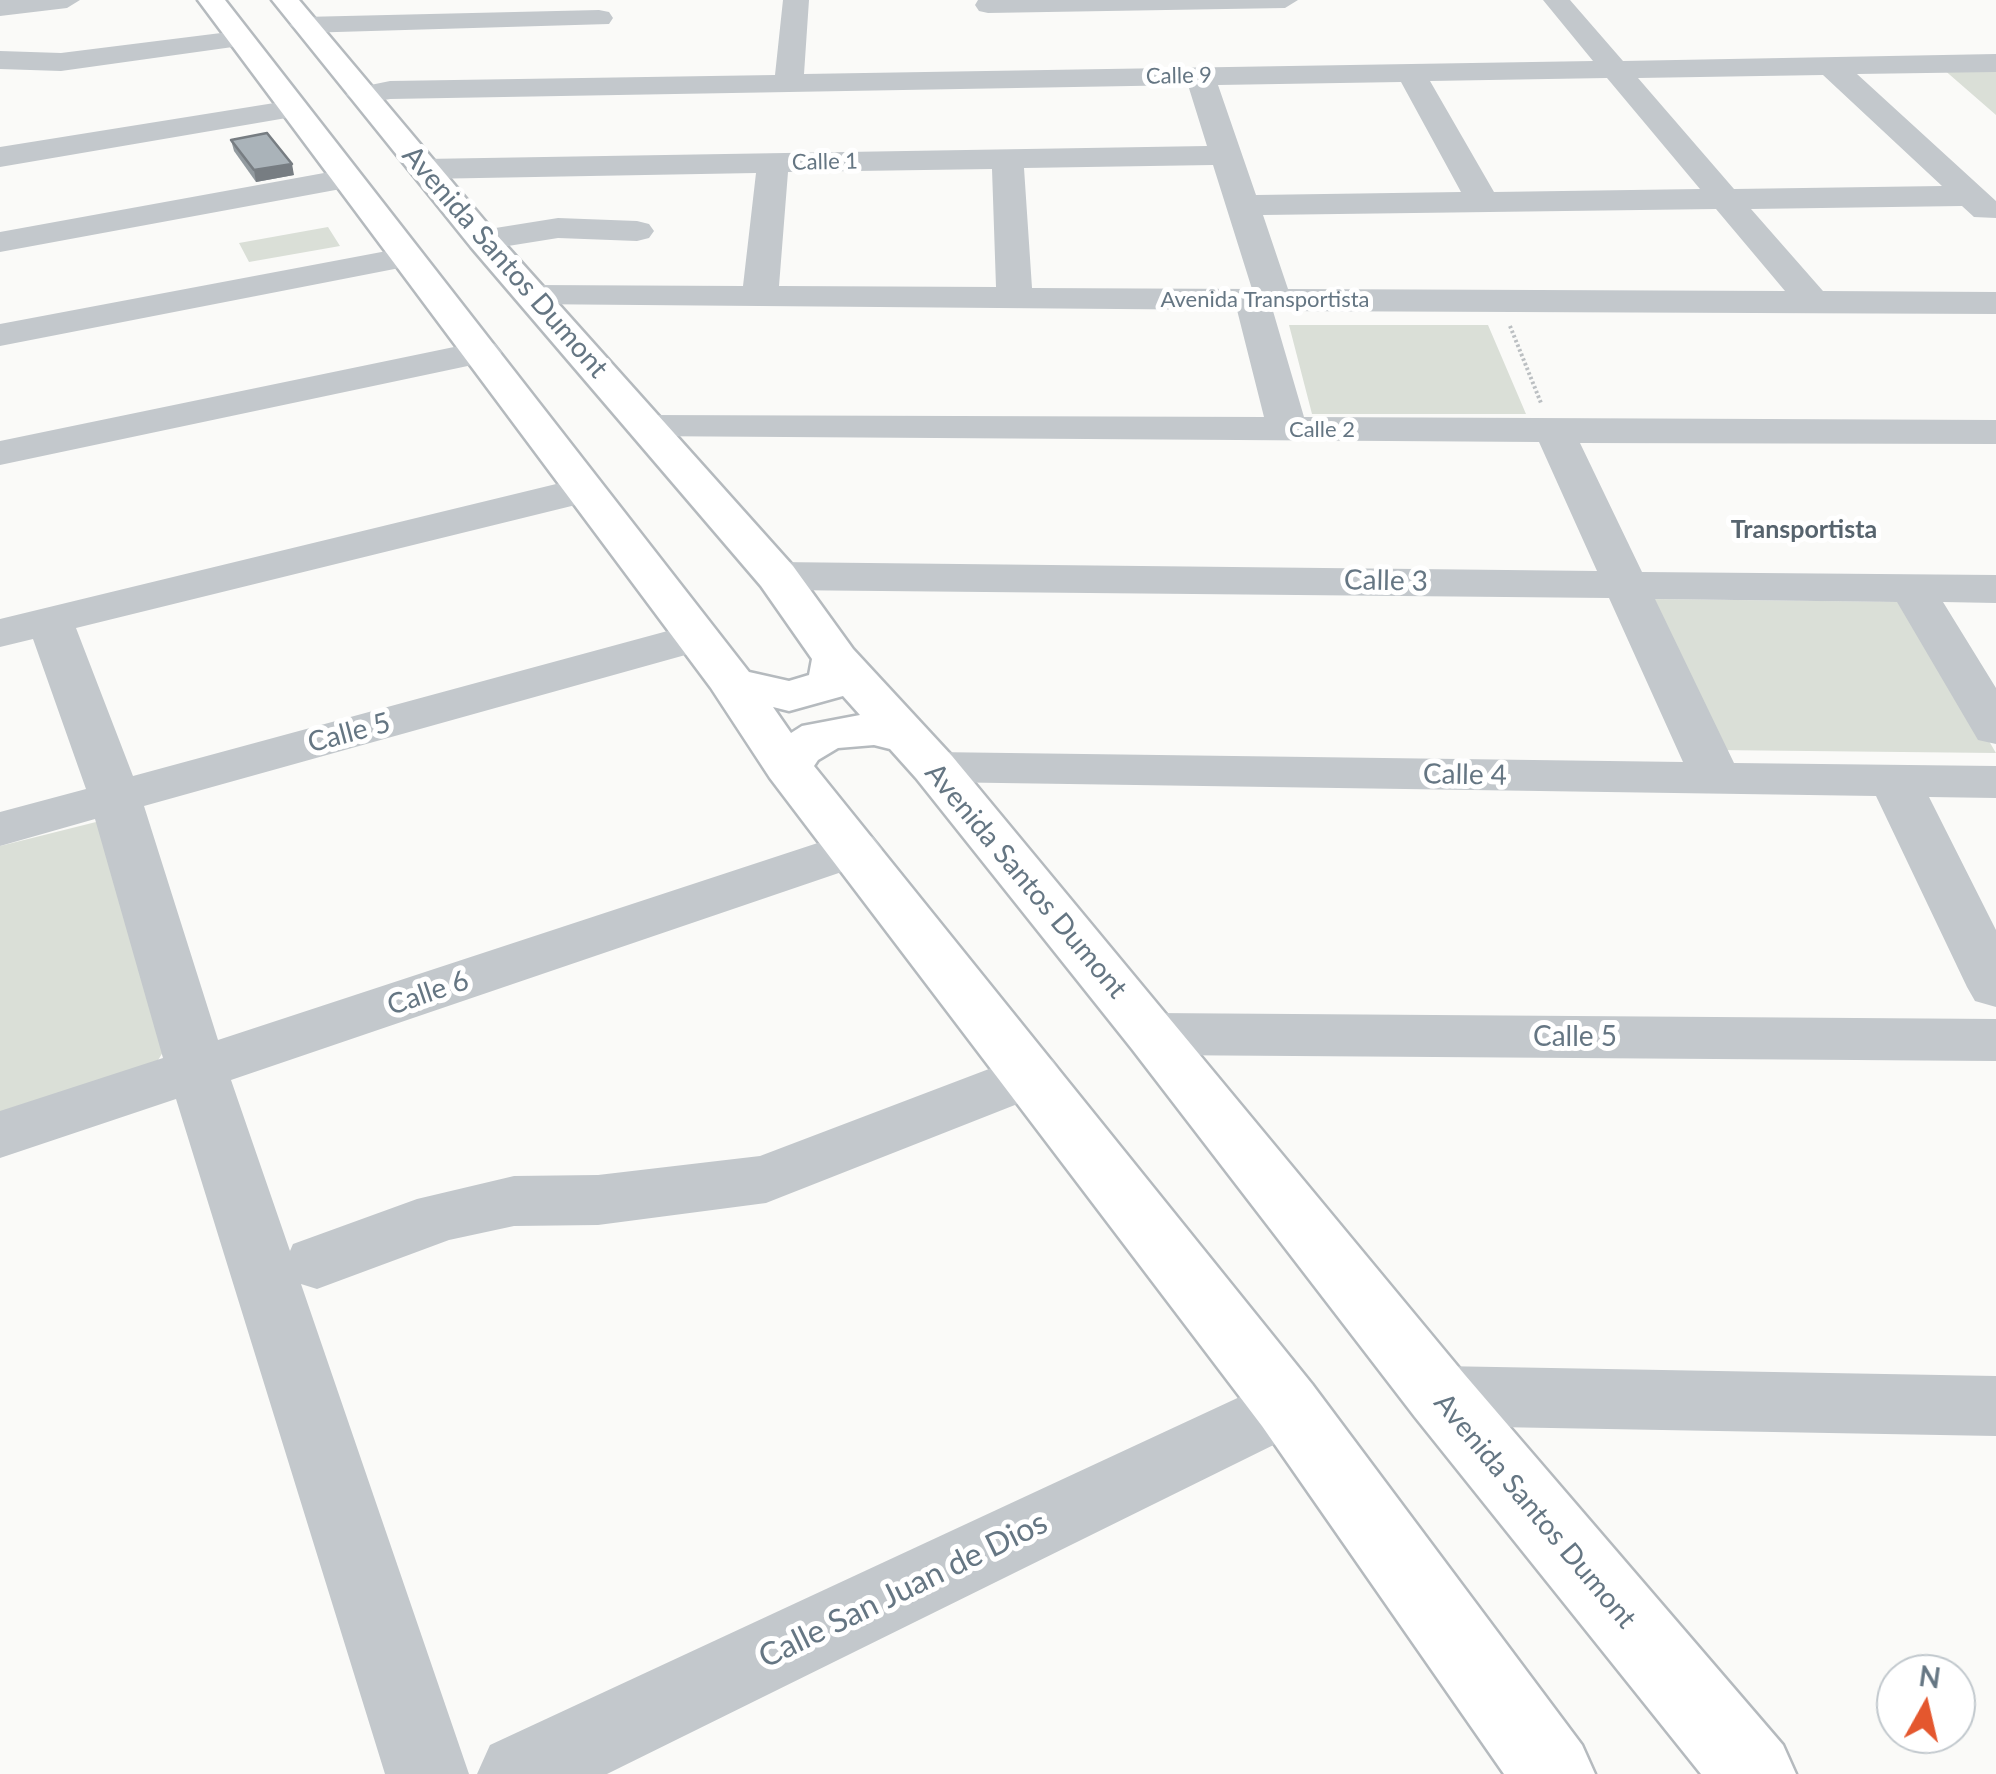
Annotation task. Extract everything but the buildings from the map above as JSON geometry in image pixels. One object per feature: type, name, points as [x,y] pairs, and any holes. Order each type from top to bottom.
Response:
[{"type":"main road","name":"Avenida Santos Dumont","points":[[285,0],[424,170],[776,576],[836,659],[1154,1034],[1440,1396],[1754,1774]]},
{"type":"main road","points":[[224,19],[483,352],[732,682],[788,767],[1287,1405],[1553,1774]]},
{"type":"main road","points":[[316,138],[354,134],[378,115]]},
{"type":"main road","points":[[732,682],[788,696],[816,691],[832,682],[836,659]]},
{"type":"main road","points":[[788,767],[799,750],[820,737],[847,730],[876,730],[918,752]]},
{"type":"street","points":[[0,8],[67,0]]},
{"type":"street","points":[[789,83],[796,0]]},
{"type":"street","points":[[996,80],[988,2],[1285,0]]},
{"type":"street","points":[[1556,0],[1813,302]]},
{"type":"street","points":[[303,24],[408,11],[602,9],[580,87]]},
{"type":"street","points":[[0,60],[61,62],[224,19]]},
{"type":"street","name":"Calle 9","points":[[378,115],[390,90],[1996,63]]},
{"type":"street","points":[[1830,66],[1996,219]]},
{"type":"street","points":[[1410,72],[1483,202]]},
{"type":"street","points":[[1200,76],[1243,205],[1288,430]]},
{"type":"street","points":[[649,139],[657,86]]},
{"type":"street","points":[[0,156],[316,138]]},
{"type":"street","points":[[0,242],[316,138]]},
{"type":"street","name":"Calle 1","points":[[424,170],[649,139],[772,163],[1226,155]]},
{"type":"street","points":[[1006,159],[1016,298]]},
{"type":"street","points":[[760,298],[772,163]]},
{"type":"street","points":[[1243,205],[1971,196]]},
{"type":"street","points":[[484,240],[558,228],[648,226],[631,296]]},
{"type":"street","points":[[0,335],[408,257]]},
{"type":"street","name":"Avenida Transportista","points":[[534,296],[1996,303]]},
{"type":"street","points":[[0,453],[483,352]]},
{"type":"street","name":"Calle 2","points":[[648,428],[1996,432]]},
{"type":"street","points":[[1554,431],[1716,779]]},
{"type":"street","points":[[426,1774],[197,1070],[116,797],[25,626],[585,490]]},
{"type":"street","name":"Calle 3","points":[[776,576],[1996,589]]},
{"type":"street","points":[[1912,588],[1996,729]]},
{"type":"street","name":"Calle 5","points":[[0,829],[698,637]]},
{"type":"street","name":"Calle 4","points":[[918,752],[1716,779],[1996,782]]},
{"type":"street","points":[[1896,781],[1996,986]]},
{"type":"street","name":"Calle 6","points":[[0,1135],[855,849]]},
{"type":"street","name":"Calle 5","points":[[1154,1034],[1996,1040]]},
{"type":"street","points":[[316,1263],[440,1216],[514,1201],[598,1200],[766,1179],[1030,1075]]},
{"type":"street","points":[[1440,1396],[1996,1406]]},
{"type":"street","name":"Calle San Juan de Dios","points":[[519,1774],[1287,1405]]},
{"type":"path","points":[[1500,300],[1554,431]]},
{"type":"shaded area","points":[[1996,67],[1996,115],[1942,68]]},
{"type":"shaded area","points":[[328,227],[340,246],[249,262],[239,243]]},
{"type":"shaded area","points":[[1289,325],[1488,325],[1526,414],[1312,414]]},
{"type":"shaded area","points":[[1651,599],[1907,602],[1996,753],[1714,750]]},
{"type":"shaded area","points":[[96,822],[109,829],[163,1052],[154,1067],[0,1119],[0,846]]},
{"type":"district","name":"Transportista","points":[[1804,530]]}]
